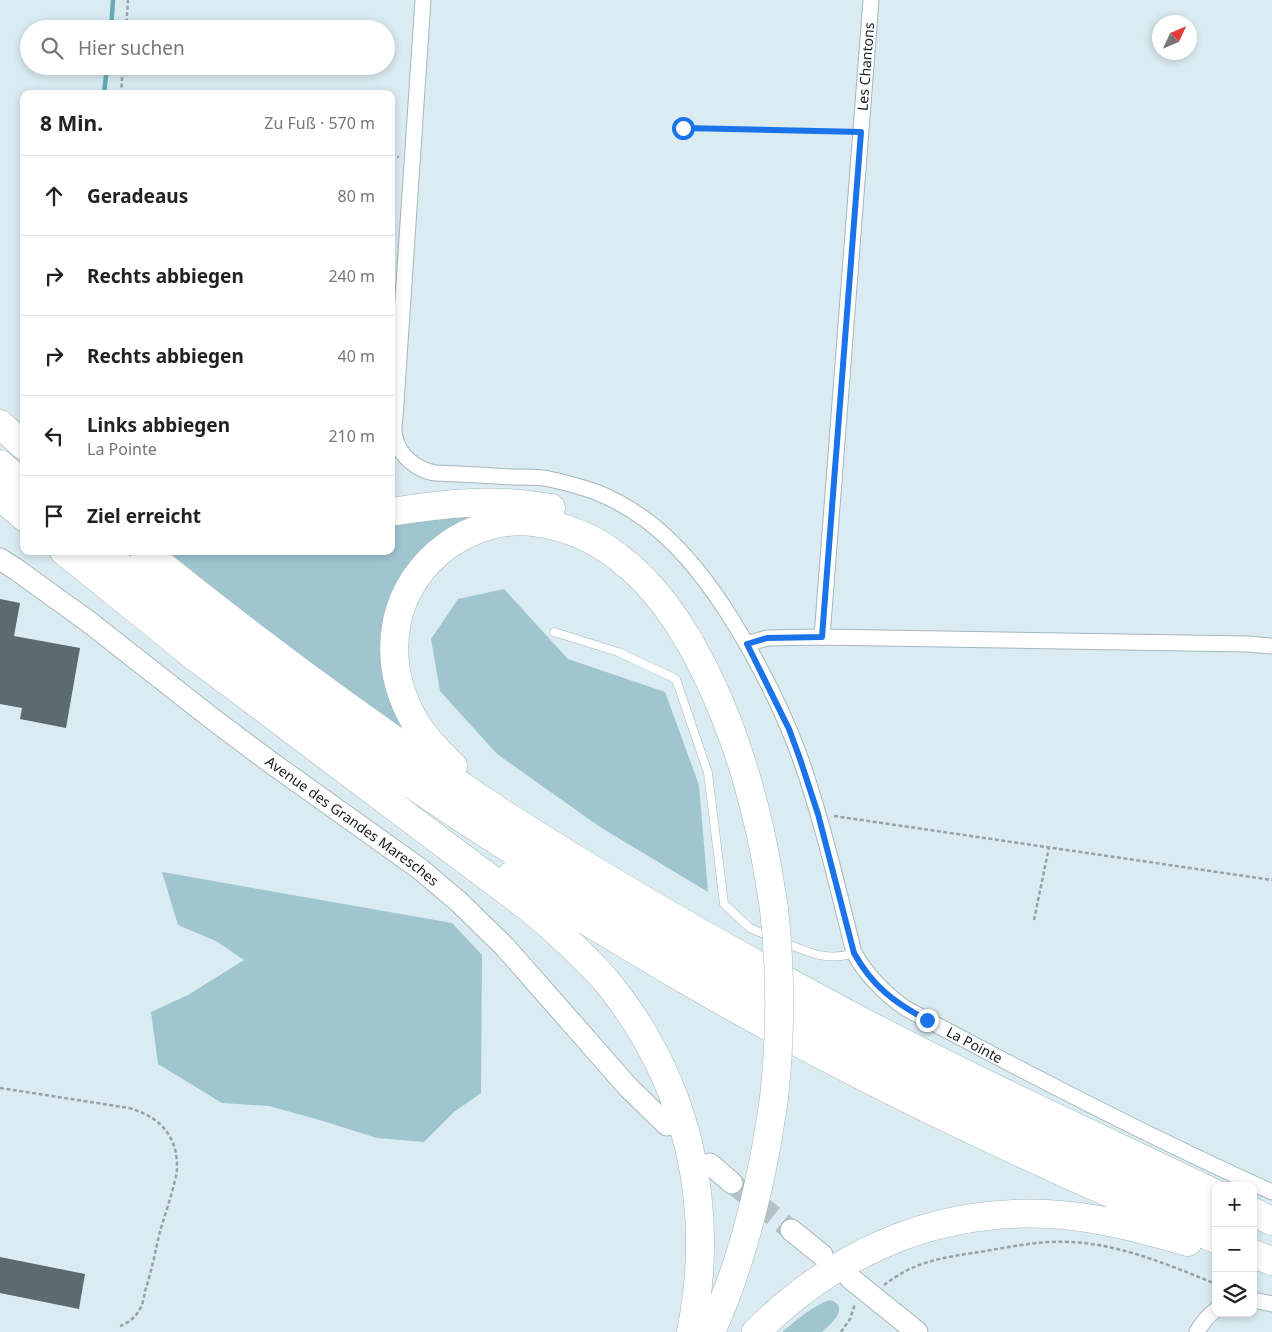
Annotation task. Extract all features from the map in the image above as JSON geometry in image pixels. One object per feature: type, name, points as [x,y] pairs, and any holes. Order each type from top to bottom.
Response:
[{"type":"highway","points":[[0,419],[20,433]]},
{"type":"highway","points":[[0,424],[20,442]]},
{"type":"highway","points":[[0,464],[20,482]]},
{"type":"highway","points":[[0,496],[20,514]]},
{"type":"highway","points":[[395,511],[442,505],[492,502],[514,503],[554,509],[572,514],[588,520],[618,537],[657,570],[681,601],[702,634],[721,671],[742,720],[760,770],[784,874],[778,950],[780,1015],[777,1067],[781,1102],[778,1164],[763,1226],[744,1287],[727,1332]]},
{"type":"highway","points":[[546,840],[466,777],[432,745],[410,713],[400,688],[395,662],[394,639],[399,615],[411,586],[426,564],[444,548],[462,537],[493,525],[515,522],[533,522],[556,526],[598,543],[639,574],[662,600],[678,623],[712,686],[735,744],[747,780],[782,914]]},
{"type":"highway","points":[[69,555],[194,656],[508,891],[551,926],[582,955],[620,999],[640,1030],[661,1069],[679,1113],[691,1155],[699,1209],[701,1243],[700,1276],[691,1332]]},
{"type":"highway","points":[[107,555],[210,638],[377,760],[514,852],[654,938],[792,1015],[944,1093],[1095,1163],[1212,1214]]},
{"type":"highway","points":[[149,555],[227,618],[326,692],[430,764],[507,816],[688,926],[834,1007],[938,1060],[1212,1192]]},
{"type":"highway","points":[[312,744],[443,831],[552,900],[689,982],[759,1021],[891,1090],[1014,1149],[1212,1236]]},
{"type":"highway","points":[[711,1332],[731,1280],[749,1223],[765,1155],[781,1102]]},
{"type":"highway","points":[[756,1332],[802,1291],[856,1256],[908,1234],[945,1223],[984,1216],[1048,1214],[1084,1218],[1142,1230],[1212,1249]]},
{"type":"highway","points":[[1257,1214],[1272,1221]]},
{"type":"highway","points":[[1257,1233],[1272,1239]]},
{"type":"highway","points":[[1257,1256],[1272,1262]]},
{"type":"highway","points":[[1257,1262],[1272,1266]]},
{"type":"main road","name":"Avenue des Grandes Maresches","points":[[0,559],[82,617],[251,748],[420,869],[459,902],[505,947],[628,1087],[667,1125]]},
{"type":"main road","points":[[710,1164],[732,1183]]},
{"type":"main road","points":[[791,1230],[822,1255]]},
{"type":"main road","points":[[850,1278],[917,1332]]},
{"type":"street","name":"La Pointe","points":[[395,403],[423,0]]},
{"type":"street","name":"Les Chantons","points":[[822,637],[871,0]]},
{"type":"street","name":"La Pointe","points":[[395,437],[401,451],[411,462],[428,472],[547,478],[595,492],[621,504],[646,520],[670,539],[709,585],[747,644],[789,729],[818,814],[854,953],[860,964],[880,988],[905,1008],[1119,1120],[1272,1192]]},
{"type":"street","points":[[747,644],[767,638],[822,637],[1272,646]]},
{"type":"street","points":[[1257,1301],[1272,1304]]},
{"type":"street","points":[[1197,1332],[1202,1322],[1212,1312]]},
{"type":"lane","points":[[554,632],[618,652],[676,679],[708,773],[724,904],[750,928],[815,955],[843,957],[854,953]]},
{"type":"path","points":[[127,20],[128,0]]},
{"type":"path","points":[[121,90],[122,75]]},
{"type":"path","points":[[683,128],[861,132]]},
{"type":"path","points":[[818,814],[1272,880]]},
{"type":"path","points":[[1034,920],[1049,847]]},
{"type":"path","points":[[0,1088],[129,1108],[145,1113],[158,1122],[172,1141],[176,1152],[176,1179],[141,1308],[134,1318],[120,1326]]},
{"type":"path","points":[[841,1332],[850,1319],[856,1302],[916,1266],[962,1255],[1016,1246],[1053,1242],[1096,1245],[1149,1258],[1212,1282]]},
{"type":"shaded area","points":[[488,509],[403,586],[404,728],[401,729],[353,698],[167,555],[395,555],[395,520]]},
{"type":"shaded area","points":[[504,589],[568,659],[665,692],[699,785],[708,892],[600,827],[497,754],[440,691],[431,639],[458,599]]},
{"type":"shaded area","points":[[162,872],[452,923],[482,955],[481,1093],[454,1112],[424,1142],[377,1138],[269,1106],[222,1103],[158,1064],[151,1012],[188,995],[244,960],[216,941],[178,925]]},
{"type":"shaded area","points":[[830,1300],[836,1303],[839,1311],[834,1320],[822,1332],[782,1332],[811,1310]]},
{"type":"building","points":[[0,599],[20,603],[14,636],[80,648],[66,728],[20,719],[22,708],[0,704]]},
{"type":"building","points":[[0,1257],[85,1274],[79,1309],[0,1293]]},
{"type":"waterway","points":[[112,20],[113,0]]},
{"type":"waterway","points":[[104,90],[106,75]]},
{"type":"tunnel","points":[[732,1183],[791,1230]]},
{"type":"route","points":[[683,128],[861,132],[822,637],[767,638],[747,644],[789,729],[809,783],[854,953],[870,978],[880,988],[905,1008],[927,1020]]}]
